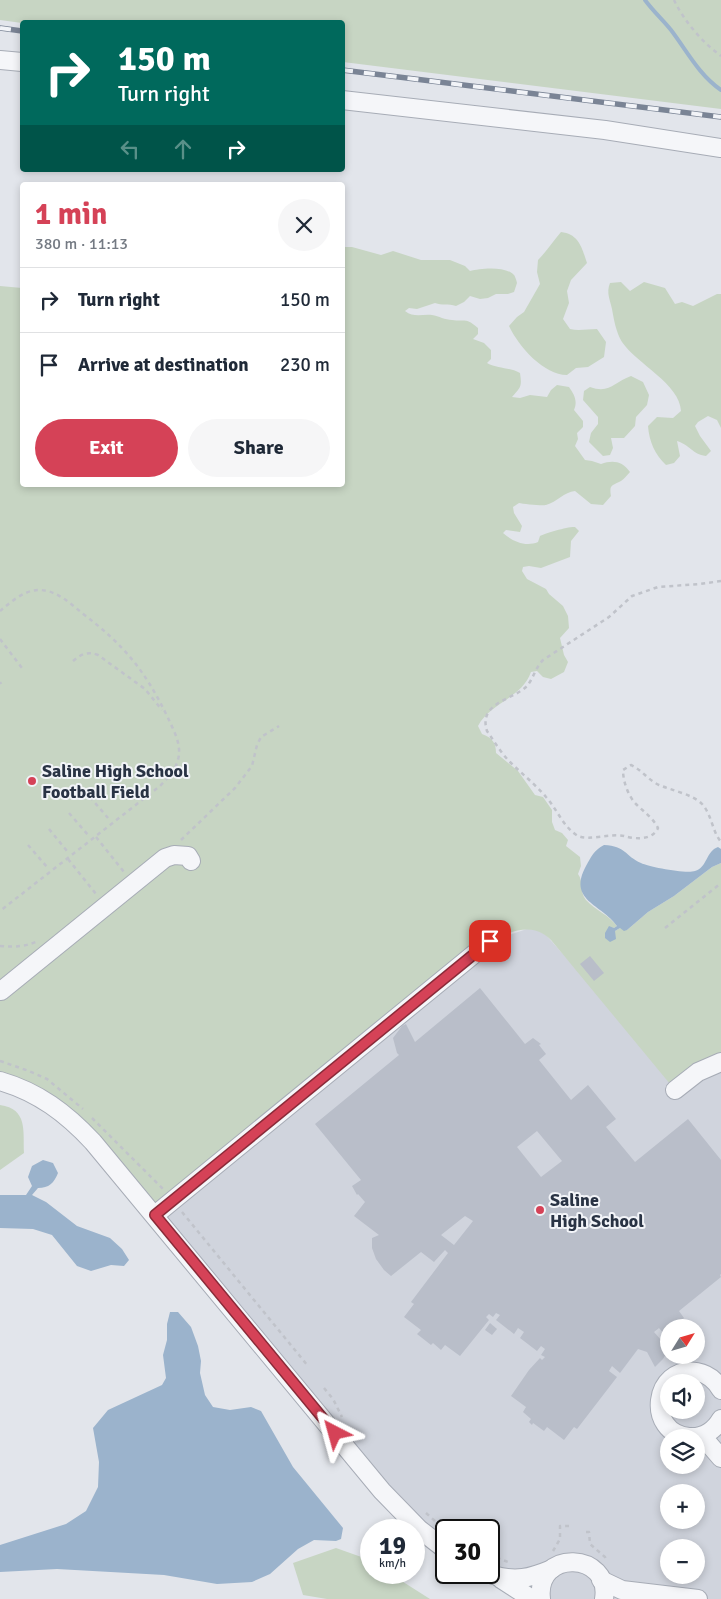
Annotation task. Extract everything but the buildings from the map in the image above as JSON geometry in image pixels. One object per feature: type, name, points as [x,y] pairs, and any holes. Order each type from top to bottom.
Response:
[{"type":"street","points":[[0,60],[20,62]]},
{"type":"street","points":[[345,100],[614,132],[721,148]]},
{"type":"street","points":[[0,992],[165,858],[174,855],[188,856],[191,861]]},
{"type":"street","points":[[155,1215],[490,941]]},
{"type":"street","points":[[675,1090],[698,1072],[721,1062]]},
{"type":"street","points":[[0,1081],[19,1087],[42,1098],[69,1118],[93,1142],[382,1491],[419,1529],[435,1541]]},
{"type":"street","points":[[672,1429],[666,1425],[659,1410],[661,1393],[665,1386],[678,1375],[693,1372],[708,1376],[715,1381],[721,1390]]},
{"type":"street","points":[[705,1434],[712,1431],[721,1420]]},
{"type":"street","points":[[705,1439],[721,1458]]},
{"type":"street","points":[[541,1599],[542,1584],[551,1561]]},
{"type":"street","points":[[500,1577],[521,1579],[551,1561],[587,1564],[595,1570],[601,1580],[604,1588],[604,1599]]},
{"type":"street","points":[[500,1578],[532,1599]]},
{"type":"street","points":[[601,1580],[622,1590],[698,1599]]},
{"type":"path","points":[[674,0],[704,41],[721,56]]},
{"type":"path","points":[[721,581],[658,587],[632,596],[609,617],[543,660],[537,666],[524,689],[507,697],[492,708],[486,717],[486,726],[509,761],[547,798],[568,828],[578,836],[585,838],[608,834],[645,838],[653,836],[656,832],[658,828],[655,823],[630,796],[623,776],[623,770],[631,765],[652,781],[701,802],[721,842]]},
{"type":"path","points":[[0,611],[31,591],[48,591],[61,597],[110,636],[136,662],[150,682],[170,722],[179,751],[177,762],[160,786],[0,911]]},
{"type":"path","points":[[0,639],[22,668]]},
{"type":"path","points":[[73,661],[82,654],[89,652],[105,659],[151,695],[170,722]]},
{"type":"path","points":[[179,841],[235,788],[252,766],[261,737],[279,726]]},
{"type":"path","points":[[90,797],[108,818]]},
{"type":"path","points":[[69,813],[88,835]]},
{"type":"path","points":[[49,829],[67,851]]},
{"type":"path","points":[[96,837],[124,873]]},
{"type":"path","points":[[28,845],[46,867]]},
{"type":"path","points":[[68,859],[97,896]]},
{"type":"path","points":[[665,928],[721,883]]},
{"type":"path","points":[[180,1210],[308,1366]]},
{"type":"path","points":[[324,1388],[333,1399],[347,1424]]},
{"type":"path","points":[[425,1512],[435,1521]]},
{"type":"path","points":[[551,1561],[558,1544],[560,1526],[569,1526]]},
{"type":"path","points":[[500,1558],[515,1563]]},
{"type":"shaded area","points":[[527,929],[537,930],[546,935],[592,987],[721,1062],[721,1599],[532,1599],[500,1579],[500,1519],[435,1519],[435,1542],[425,1530],[425,1519],[415,1519],[155,1215],[490,941]]},
{"type":"green space","points":[[0,0],[721,0],[721,109],[345,62],[345,20],[20,20],[20,23],[0,20]]},
{"type":"green space","points":[[561,232],[567,233],[576,239],[587,263],[571,280],[567,291],[569,303],[563,319],[570,329],[597,329],[606,342],[604,357],[588,367],[576,368],[567,375],[558,374],[541,365],[519,343],[509,326],[524,312],[540,284],[537,272],[538,260]]},
{"type":"green space","points":[[345,247],[352,247],[381,255],[393,251],[421,260],[450,260],[465,266],[470,271],[499,269],[514,275],[517,283],[514,292],[508,294],[496,294],[480,299],[470,296],[456,306],[435,303],[417,309],[409,308],[405,311],[415,315],[432,315],[449,320],[468,321],[478,328],[478,334],[473,339],[484,343],[491,350],[491,359],[487,363],[520,373],[520,386],[512,397],[520,398],[530,395],[547,397],[557,385],[569,387],[575,398],[574,410],[583,421],[583,427],[577,433],[578,439],[575,446],[585,460],[601,464],[617,462],[630,472],[612,486],[610,489],[611,496],[603,505],[591,504],[575,491],[567,493],[546,505],[519,503],[513,507],[514,513],[522,526],[520,532],[506,530],[503,533],[520,543],[538,542],[540,536],[568,528],[575,527],[579,531],[571,541],[570,557],[541,568],[523,567],[522,571],[527,579],[546,589],[563,606],[568,616],[569,628],[560,638],[564,655],[568,662],[564,672],[551,679],[543,677],[537,671],[531,672],[521,688],[483,718],[478,726],[482,734],[493,741],[496,753],[518,771],[535,795],[543,797],[552,810],[552,822],[555,830],[562,833],[568,840],[566,846],[580,857],[581,866],[578,874],[584,897],[617,926],[614,928],[609,927],[615,939],[615,931],[620,928],[627,930],[648,912],[674,896],[712,867],[721,863],[721,1062],[675,1090],[551,940],[544,934],[536,931],[521,930],[513,932],[489,941],[155,1215],[93,1142],[0,1081],[0,286],[20,288],[20,487],[345,487]]},
{"type":"green space","points":[[621,282],[630,291],[644,282],[665,288],[675,304],[682,302],[693,306],[717,294],[721,294],[721,428],[717,420],[708,416],[695,426],[711,451],[706,456],[677,441],[680,456],[674,463],[666,465],[653,447],[648,426],[657,417],[673,418],[681,411],[679,401],[666,383],[629,350],[620,338],[614,322],[608,290],[610,283]]},
{"type":"green space","points":[[631,376],[643,382],[649,395],[647,405],[636,417],[635,426],[624,438],[611,438],[613,448],[610,455],[603,456],[589,442],[591,433],[598,424],[598,417],[583,400],[584,391],[590,387],[597,389],[607,388]]},
{"type":"green space","points":[[0,1105],[9,1107],[20,1116],[23,1129],[24,1153],[0,1170]]},
{"type":"green space","points":[[336,1548],[360,1557],[360,1584],[406,1584],[430,1599],[327,1599],[303,1595],[293,1563]]},
{"type":"water","points":[[604,845],[617,847],[645,865],[684,872],[695,871],[702,867],[711,852],[718,847],[721,849],[721,863],[712,867],[674,896],[648,912],[627,930],[624,931],[620,928],[615,931],[616,939],[610,942],[605,938],[605,933],[609,926],[614,928],[617,926],[589,901],[581,887],[581,878],[591,857],[595,851]]},
{"type":"water","points":[[43,1160],[53,1163],[58,1173],[51,1184],[38,1188],[32,1195],[46,1202],[77,1226],[110,1238],[122,1249],[129,1260],[124,1266],[111,1265],[91,1271],[77,1266],[52,1235],[33,1229],[0,1228],[0,1195],[26,1195],[32,1186],[28,1177],[32,1166]]},
{"type":"water","points":[[170,1312],[178,1312],[191,1327],[198,1346],[201,1361],[200,1373],[205,1395],[213,1407],[230,1410],[251,1407],[261,1411],[293,1467],[343,1528],[341,1539],[336,1541],[314,1540],[298,1549],[270,1574],[252,1582],[217,1584],[164,1575],[57,1569],[0,1572],[0,1545],[66,1524],[86,1511],[98,1487],[99,1462],[93,1428],[108,1410],[162,1385],[166,1378],[163,1355],[167,1340],[167,1324]]},
{"type":"waterway","points":[[645,0],[671,30],[700,70],[721,90]]},
{"type":"railway","points":[[0,28],[20,31]]},
{"type":"railway","points":[[345,70],[721,117]]},
{"type":"place","name":"Saline High School Football Field","points":[[32,781]]},
{"type":"place","name":"Saline High School","points":[[540,1210]]},
{"type":"route","points":[[335,1433],[155,1215],[490,941]]}]
